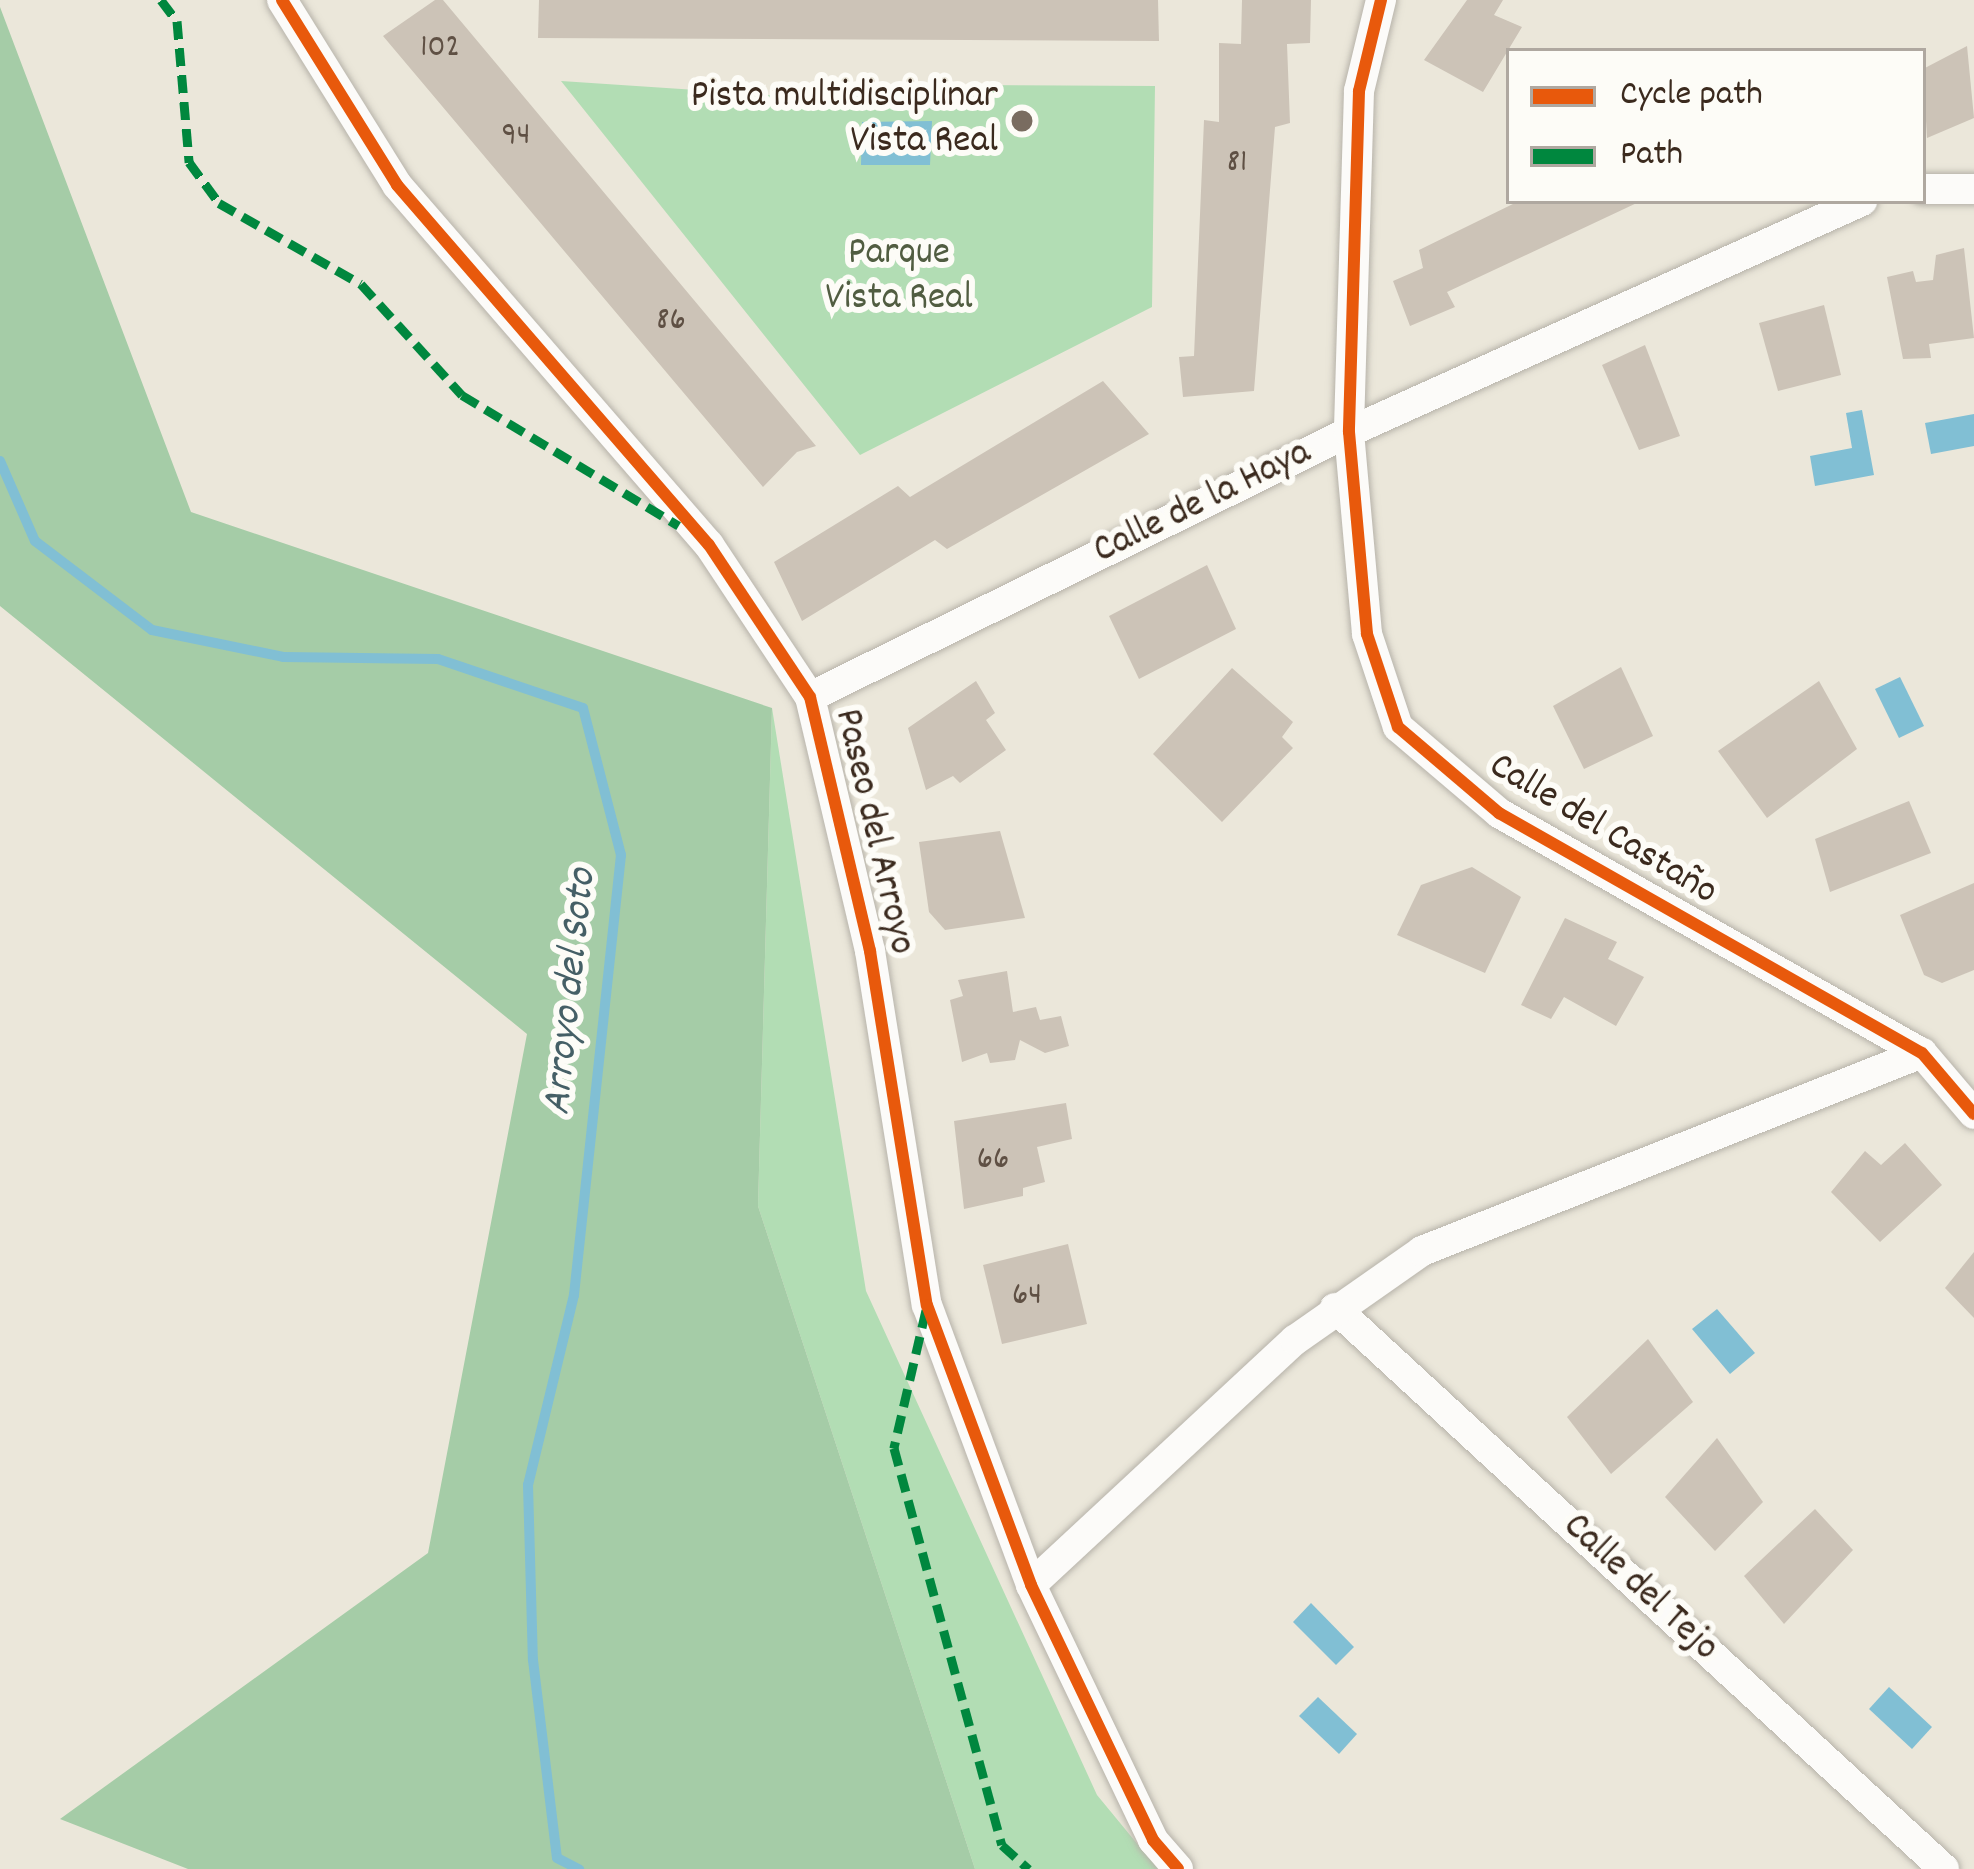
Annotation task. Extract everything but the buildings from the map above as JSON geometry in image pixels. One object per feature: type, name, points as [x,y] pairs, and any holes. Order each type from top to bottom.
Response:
[{"type":"street","name":"Paseo del Arroyo","points":[[282,0],[397,185],[710,545],[810,697],[870,951],[927,1305],[1030,1585],[1153,1840],[1178,1869]]},
{"type":"street","name":"Calle del Castaño","points":[[1381,0],[1359,91],[1349,433],[1366,634],[1398,727],[1499,813],[1922,1053],[1974,1114]]},
{"type":"street","points":[[1926,189],[1974,189]]},
{"type":"street","name":"Calle de la Haya","points":[[810,697],[1349,433],[1855,204]]},
{"type":"street","points":[[1030,1585],[1335,1308],[1423,1251],[1922,1053]]},
{"type":"street","name":"Calle del Tejo","points":[[1335,1308],[1944,1869]]},
{"type":"green space","points":[[0,7],[191,512],[772,708],[758,1206],[975,1869],[188,1869],[60,1819],[428,1553],[527,1034],[0,606]]},
{"type":"green space","name":"Parque Vista Real","points":[[561,81],[831,99],[965,85],[1155,86],[1152,307],[860,455]]},
{"type":"green space","points":[[772,708],[866,1291],[1097,1795],[1158,1869],[975,1869],[758,1206]]},
{"type":"water","points":[[932,121],[930,165],[861,165],[862,122]]},
{"type":"water","points":[[1862,410],[1874,475],[1815,486],[1810,456],[1852,448],[1846,413]]},
{"type":"water","points":[[1974,414],[1974,446],[1931,454],[1925,423]]},
{"type":"water","points":[[1900,677],[1924,726],[1899,738],[1875,689]]},
{"type":"water","points":[[1717,1309],[1755,1353],[1730,1374],[1692,1329]]},
{"type":"water","points":[[1311,1603],[1354,1647],[1336,1665],[1293,1622]]},
{"type":"water","points":[[1889,1687],[1932,1727],[1912,1749],[1869,1709]]},
{"type":"water","points":[[1318,1697],[1357,1734],[1339,1754],[1299,1716]]},
{"type":"waterway","name":"Arroyo del Soto","points":[[0,461],[35,541],[152,630],[283,657],[438,659],[583,708],[621,855],[574,1295],[528,1485],[533,1660],[557,1858],[579,1869]]},
{"type":"marked path","points":[[161,0],[177,21],[189,162],[219,203],[361,284],[462,395],[679,526]]},
{"type":"marked path","points":[[926,1310],[894,1448],[1002,1845],[1029,1869]]},
{"type":"cycle path","points":[[282,0],[397,185],[709,545],[810,697],[870,951],[927,1305],[1031,1585],[1153,1840],[1178,1869]]},
{"type":"cycle path","points":[[1381,0],[1359,91],[1349,432],[1367,634],[1398,727],[1499,813],[1922,1053],[1974,1114]]},
{"type":"place","name":"Pista multidisciplinar Vista Real","points":[[1022,121]]}]
